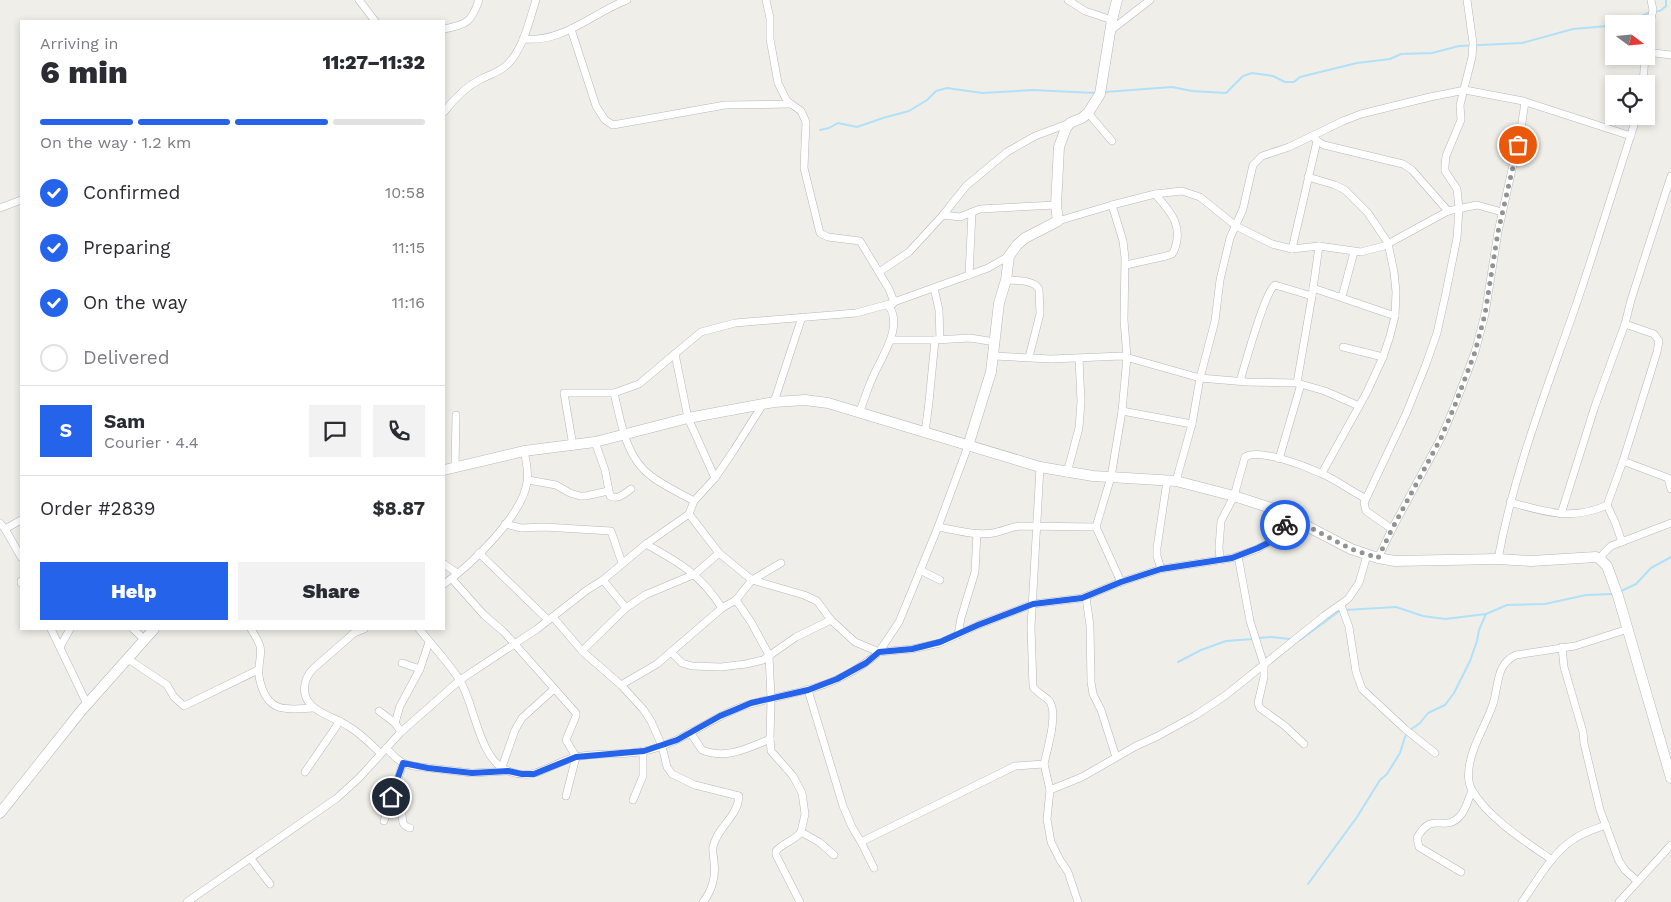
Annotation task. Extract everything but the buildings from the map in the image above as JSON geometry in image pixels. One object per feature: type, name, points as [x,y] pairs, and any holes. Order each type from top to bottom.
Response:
[{"type":"street","points":[[359,0],[374,20]]},
{"type":"street","points":[[445,29],[460,26],[468,22],[473,16],[479,0]]},
{"type":"street","points":[[445,111],[462,92],[481,79],[503,68],[514,56],[523,39],[536,0]]},
{"type":"street","points":[[523,39],[534,40],[571,29],[627,0]]},
{"type":"street","points":[[766,0],[770,18],[770,39],[778,83],[782,93],[788,101],[801,111],[806,122],[804,168],[820,233],[833,238],[860,241],[879,272],[892,305],[892,340],[870,383],[859,412]]},
{"type":"street","points":[[1068,0],[1085,11],[1112,20]]},
{"type":"street","points":[[879,272],[904,256],[966,186],[1007,152],[1035,136],[1082,118],[1088,113],[1101,91],[1110,31],[1117,0]]},
{"type":"street","points":[[1110,31],[1150,0]]},
{"type":"street","points":[[1392,529],[1366,512],[1364,503],[1406,414],[1437,333],[1457,238],[1459,208],[1457,188],[1445,171],[1445,166],[1446,156],[1461,120],[1460,105],[1465,90],[1473,45],[1467,0]]},
{"type":"street","points":[[1651,0],[1651,15]]},
{"type":"street","points":[[571,29],[596,106],[605,120],[613,125],[725,105],[792,104]]},
{"type":"street","points":[[1655,53],[1671,56]]},
{"type":"street","points":[[1161,569],[1157,548],[1172,481],[1192,424],[1200,378],[1215,321],[1220,280],[1230,238],[1243,209],[1257,159],[1315,138],[1343,121],[1360,114],[1465,90],[1504,96],[1631,136]]},
{"type":"street","points":[[1378,558],[1441,438],[1475,352],[1485,314],[1491,268],[1521,130],[1525,102]]},
{"type":"street","points":[[1088,113],[1112,141]]},
{"type":"street","points":[[1058,221],[1056,205],[1059,147],[1066,128],[1070,123]]},
{"type":"street","points":[[1498,559],[1510,502],[1530,436],[1587,273],[1634,125]]},
{"type":"street","points":[[1292,249],[1315,138]]},
{"type":"street","points":[[1315,138],[1324,145],[1403,164],[1412,170],[1448,211]]},
{"type":"street","points":[[1561,514],[1595,406],[1625,324],[1671,176]]},
{"type":"street","points":[[1308,178],[1335,185],[1345,190],[1368,213],[1388,243],[1396,292],[1395,316],[1383,357],[1359,406],[1322,473]]},
{"type":"street","points":[[573,446],[564,393],[614,393],[639,384],[701,332],[717,327],[735,323],[856,313],[892,305],[988,268],[1009,256],[1025,238],[1058,221],[1112,205],[1156,194],[1190,192],[1214,206],[1236,226],[1272,244],[1292,249],[1318,246],[1354,252],[1369,251],[1448,211],[1459,208],[1477,205],[1502,212]]},
{"type":"street","points":[[1126,265],[1166,256],[1174,251],[1177,227],[1175,219],[1156,194]]},
{"type":"street","points":[[0,208],[20,200]]},
{"type":"street","points":[[943,214],[960,217],[972,212],[1001,207],[1056,205]]},
{"type":"street","points":[[1112,205],[1123,241],[1126,265],[1124,320],[1127,357],[1122,411],[1111,478],[1096,528],[1121,582]]},
{"type":"street","points":[[969,276],[972,212]]},
{"type":"street","points":[[1279,458],[1299,383],[1318,246]]},
{"type":"street","points":[[1342,297],[1354,252]]},
{"type":"street","points":[[353,631],[308,674],[304,689],[307,702],[313,708],[340,721],[403,763],[472,773],[505,769],[522,774],[534,774],[576,757],[644,751],[662,746],[735,709],[751,703],[808,690],[837,679],[866,663],[879,652],[899,622],[938,527],[968,446],[986,390],[994,356],[999,303],[1006,280],[1009,256]]},
{"type":"street","points":[[1006,280],[1032,283],[1038,286],[1039,289],[1040,314],[1029,357]]},
{"type":"street","points":[[1240,381],[1265,301],[1272,287],[1275,285],[1312,296]]},
{"type":"street","points":[[925,433],[938,340],[939,310],[934,288]]},
{"type":"street","points":[[1313,288],[1395,316]]},
{"type":"street","points":[[774,402],[802,317]]},
{"type":"street","points":[[1622,542],[1607,505],[1624,461],[1659,340],[1654,334],[1625,324]]},
{"type":"street","points":[[892,340],[970,338],[995,342]]},
{"type":"street","points":[[1343,348],[1383,357]]},
{"type":"street","points":[[675,354],[688,418],[715,478]]},
{"type":"street","points":[[994,356],[1051,359],[1127,357],[1173,372],[1200,378],[1299,383],[1325,391],[1359,406]]},
{"type":"street","points":[[1067,473],[1079,428],[1081,401],[1080,359]]},
{"type":"street","points":[[614,393],[624,434],[632,453],[640,465],[650,475],[694,501]]},
{"type":"street","points":[[445,470],[524,452],[595,442],[688,418],[774,402],[805,400],[828,403],[1040,467],[1067,473],[1111,478],[1172,481],[1234,496],[1274,509],[1351,549],[1378,558],[1395,561],[1531,560],[1591,557],[1601,560],[1609,570],[1671,778]]},
{"type":"street","points":[[187,902],[337,798],[360,778],[401,732],[460,680],[550,619],[586,590],[603,580],[646,544],[689,514],[694,501],[715,478],[763,404]]},
{"type":"street","points":[[1122,411],[1192,424]]},
{"type":"street","points":[[455,468],[456,415]]},
{"type":"street","points":[[595,442],[605,470],[610,496],[619,498],[631,489]]},
{"type":"street","points":[[445,583],[479,553],[516,512],[528,480],[524,452]]},
{"type":"street","points":[[1220,560],[1218,547],[1221,521],[1234,496],[1245,457],[1248,455],[1257,454],[1279,458],[1322,473],[1365,498]]},
{"type":"street","points":[[1624,461],[1669,477],[1671,489]]},
{"type":"street","points":[[1040,467],[1031,627],[1033,687],[1037,693],[1050,702],[1053,719],[1044,764],[1050,790],[1047,820],[1051,842],[1068,872],[1078,902]]},
{"type":"street","points":[[528,480],[556,485],[580,496],[608,491]]},
{"type":"street","points":[[1510,502],[1545,512],[1561,514],[1586,512],[1607,505]]},
{"type":"street","points":[[689,514],[719,553],[752,580],[817,600],[831,620],[855,642],[879,652],[912,649],[940,642],[1033,604],[1060,602],[1086,597],[1121,582],[1161,569],[1238,556],[1270,542],[1282,530],[1290,517]]},
{"type":"street","points":[[20,520],[2,526],[20,555]]},
{"type":"street","points":[[1601,560],[1607,550],[1622,542],[1671,523]]},
{"type":"street","points":[[505,524],[521,528],[544,526],[611,532],[622,563]]},
{"type":"street","points":[[938,527],[977,533],[994,533],[1012,526],[1096,528]]},
{"type":"street","points":[[958,635],[961,618],[975,572],[977,533]]},
{"type":"street","points":[[646,544],[695,574],[710,590],[722,608]]},
{"type":"street","points":[[479,553],[582,651],[621,685],[643,709],[651,721],[662,746],[667,768],[672,774],[695,785],[739,796],[735,812],[715,840],[712,849],[715,871],[711,890],[703,902]]},
{"type":"street","points":[[582,651],[626,608],[652,592],[695,574],[719,553]]},
{"type":"street","points":[[1050,790],[1082,777],[1158,736],[1226,695],[1304,632],[1341,605],[1355,590],[1367,555]]},
{"type":"street","points":[[1238,556],[1250,621],[1264,665],[1264,677],[1258,703],[1260,708],[1285,726],[1304,744]]},
{"type":"street","points":[[621,685],[657,664],[722,608],[736,600],[752,580],[781,563]]},
{"type":"street","points":[[445,565],[484,615],[504,632],[576,713],[566,740],[576,757],[566,796]]},
{"type":"street","points":[[920,570],[940,580]]},
{"type":"street","points":[[603,580],[626,608]]},
{"type":"street","points":[[1086,597],[1090,626],[1093,694],[1101,710],[1116,757]]},
{"type":"street","points":[[736,600],[751,622],[769,655],[770,739],[772,751],[793,776],[802,793],[805,814],[800,832],[797,838],[784,844],[776,851],[776,855],[800,902]]},
{"type":"street","points":[[1341,605],[1350,627],[1356,672],[1362,689],[1435,753]]},
{"type":"street","points":[[671,652],[682,663],[692,666],[721,667],[746,664],[763,660],[796,637],[831,620]]},
{"type":"street","points":[[52,630],[87,704]]},
{"type":"street","points":[[60,647],[69,630]]},
{"type":"street","points":[[134,630],[144,639]]},
{"type":"street","points":[[0,813],[87,704],[153,630]]},
{"type":"street","points":[[251,630],[260,644],[262,656],[258,670],[265,698],[273,706],[286,709],[313,708]]},
{"type":"street","points":[[420,630],[460,680],[491,756],[505,769]]},
{"type":"street","points":[[1552,860],[1500,821],[1484,805],[1472,791],[1468,777],[1469,766],[1494,700],[1503,665],[1509,658],[1516,655],[1575,646],[1628,630]]},
{"type":"street","points":[[395,723],[400,706],[420,669],[430,642]]},
{"type":"street","points":[[1562,647],[1564,667],[1583,732],[1595,790],[1606,826],[1619,862],[1624,870],[1637,881]]},
{"type":"street","points":[[128,659],[167,686],[174,697],[184,706],[258,670]]},
{"type":"street","points":[[402,663],[420,669]]},
{"type":"street","points":[[505,769],[515,730],[522,718],[554,688]]},
{"type":"street","points":[[808,690],[843,806],[874,868]]},
{"type":"street","points":[[379,711],[395,723],[401,732]]},
{"type":"street","points":[[305,772],[340,721]]},
{"type":"street","points":[[690,732],[702,750],[723,754],[734,753],[770,739]]},
{"type":"street","points":[[633,800],[643,776],[644,751]]},
{"type":"street","points":[[384,821],[403,763]]},
{"type":"street","points":[[861,842],[1015,766],[1044,764]]},
{"type":"street","points":[[1461,872],[1419,846],[1417,838],[1429,823],[1447,824],[1459,818],[1472,791]]},
{"type":"street","points":[[390,804],[401,809],[402,824],[410,828]]},
{"type":"street","points":[[1522,902],[1552,860],[1573,839],[1606,826]]},
{"type":"street","points":[[800,832],[819,842],[834,855]]},
{"type":"street","points":[[1619,902],[1671,845]]},
{"type":"street","points":[[251,858],[270,884]]},
{"type":"waterway","points":[[1655,11],[1660,11],[1666,6],[1666,0]]},
{"type":"waterway","points":[[1644,15],[1650,12]]},
{"type":"waterway","points":[[1105,92],[1172,87],[1192,91],[1226,93],[1243,76],[1252,73],[1273,76],[1285,82],[1294,82],[1300,77],[1357,63],[1390,59],[1401,54],[1432,53],[1459,46],[1522,43],[1573,29],[1605,26]]},
{"type":"waterway","points":[[820,130],[838,123],[857,127],[909,111],[927,100],[936,91],[947,88],[982,93],[1033,90],[1095,93]]},
{"type":"waterway","points":[[1619,592],[1636,584],[1651,568],[1671,557]]},
{"type":"waterway","points":[[1308,884],[1357,817],[1380,780],[1387,774],[1400,753],[1405,737],[1410,730],[1420,723],[1428,713],[1445,705],[1454,693],[1470,661],[1486,614],[1507,605],[1545,604],[1586,595],[1613,594]]},
{"type":"waterway","points":[[1345,610],[1396,607],[1423,616],[1445,619],[1486,614]]},
{"type":"waterway","points":[[1298,640],[1341,610]]},
{"type":"waterway","points":[[1258,638],[1290,639]]},
{"type":"waterway","points":[[1178,662],[1201,650],[1226,641],[1253,639]]},
{"type":"way so far","points":[[1285,525],[1290,517],[1351,549],[1378,558],[1384,543],[1441,438],[1475,352],[1485,314],[1498,232],[1518,145]]},
{"type":"route","points":[[391,797],[403,763],[443,771],[484,773],[508,771],[534,774],[576,757],[644,751],[662,746],[677,740],[720,716],[751,703],[808,690],[837,679],[866,663],[879,652],[895,652],[940,642],[1008,612],[1033,604],[1082,598],[1121,582],[1161,569],[1232,558],[1270,542],[1285,525]]}]
